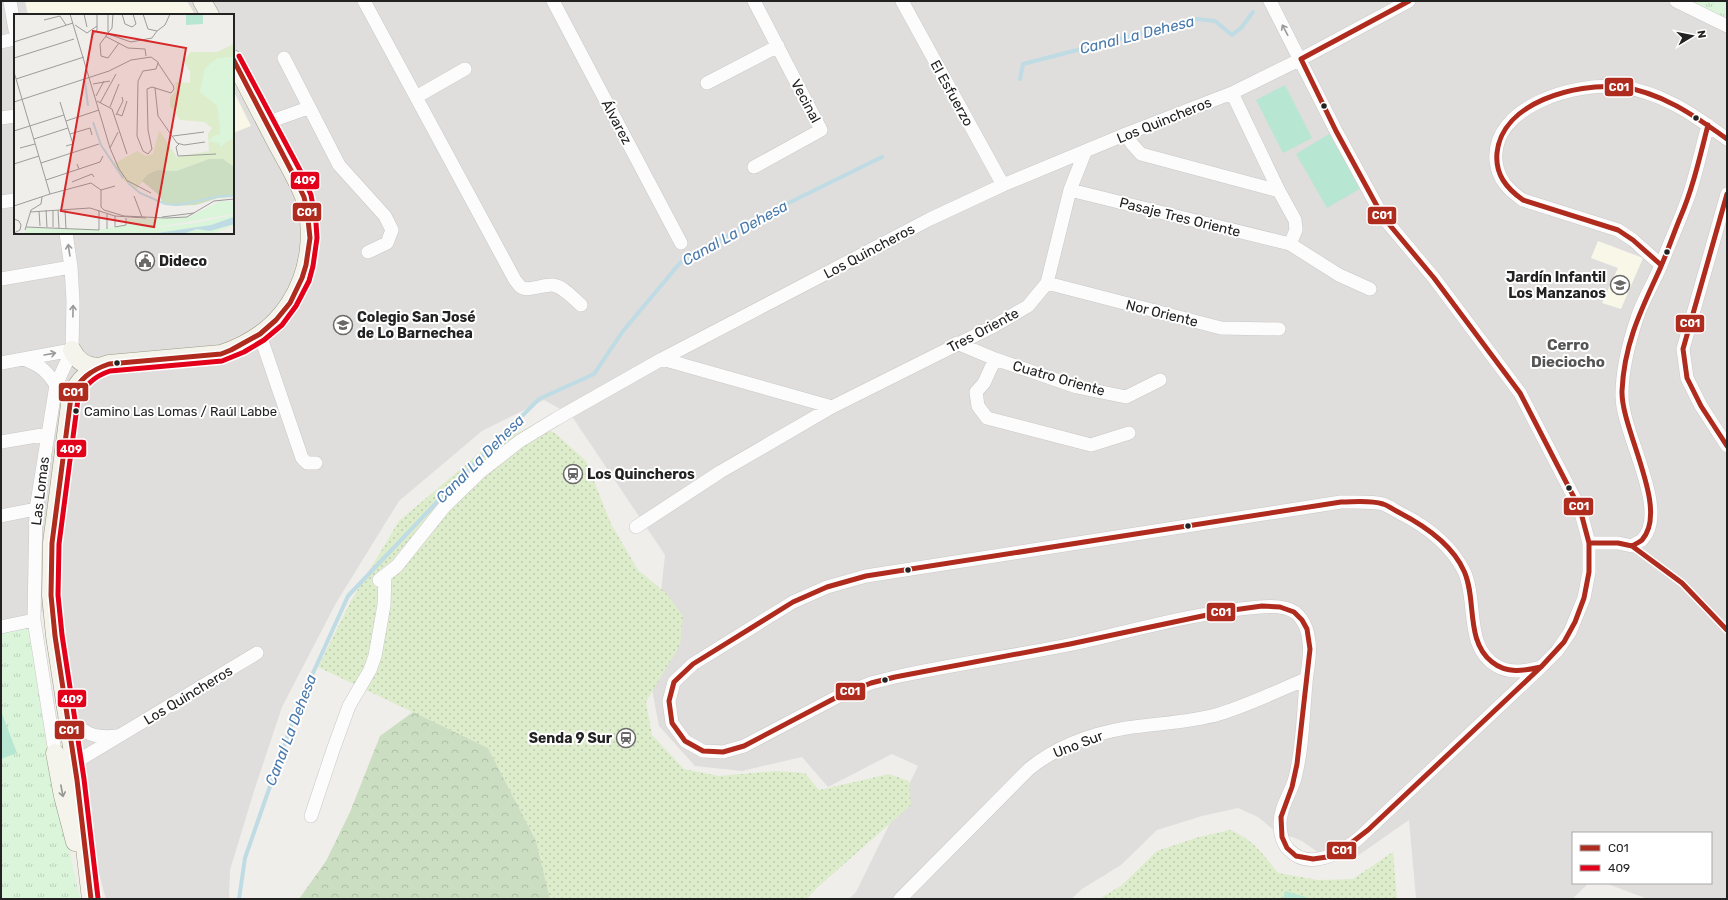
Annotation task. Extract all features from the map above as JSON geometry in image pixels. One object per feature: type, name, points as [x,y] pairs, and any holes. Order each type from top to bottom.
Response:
[{"type":"street","points":[[10,1],[14,24]]},
{"type":"street","points":[[202,1],[209,14]]},
{"type":"street","points":[[364,1],[515,280],[521,288],[529,289],[537,286],[553,285],[564,289],[581,305]]},
{"type":"street","name":"Álvarez","points":[[553,1],[681,243]]},
{"type":"street","name":"Vecinal","points":[[754,1],[822,130],[754,168]]},
{"type":"street","name":"El Esfuerzo","points":[[902,1],[1003,185]]},
{"type":"street","points":[[1270,1],[1301,59],[1336,131],[1383,217],[1434,278],[1520,393],[1580,509],[1589,543],[1587,586],[1578,616],[1564,642],[1541,667],[1358,838],[1334,854],[1313,859],[1301,858],[1287,848],[1282,837],[1280,824],[1282,810],[1292,787],[1297,764],[1310,649],[1307,629],[1302,620],[1294,612],[1280,607],[1262,606],[1218,612],[1070,644],[923,671],[871,683],[839,696],[744,746],[723,752],[703,751],[685,741],[672,723],[669,701],[674,682],[693,664],[793,602],[813,592],[873,575],[1341,502],[1382,504],[1414,520],[1438,537],[1454,554],[1467,581],[1470,590],[1475,632],[1484,655],[1494,664],[1506,670],[1521,671],[1541,667]]},
{"type":"street","name":"Los Quincheros","points":[[312,816],[349,706],[370,670],[375,656],[384,605],[382,578],[397,566],[445,506],[479,473],[520,441],[662,359],[930,219],[1003,185],[1126,134],[1232,93],[1301,59],[1409,1]]},
{"type":"street","points":[[1676,1],[1727,26]]},
{"type":"street","points":[[1,42],[14,39]]},
{"type":"street","points":[[708,82],[778,46]]},
{"type":"street","points":[[284,58],[308,108],[339,165],[385,216],[392,230],[387,243],[368,252]]},
{"type":"street","points":[[1,363],[72,350],[79,361],[85,365],[97,367],[109,364],[221,354],[238,348],[260,335],[281,316],[297,291],[308,259],[310,235],[307,212],[300,189],[234,61]]},
{"type":"street","points":[[416,97],[465,69]]},
{"type":"street","points":[[1661,265],[1633,240],[1618,230],[1523,200],[1507,188],[1499,175],[1496,155],[1497,145],[1502,131],[1512,119],[1526,109],[1548,99],[1584,88],[1597,86],[1620,87],[1647,93],[1666,100],[1708,125],[1727,139]]},
{"type":"street","points":[[1232,93],[1279,191],[1295,220],[1296,230],[1290,244]]},
{"type":"street","points":[[266,123],[308,108]]},
{"type":"street","points":[[1,118],[14,116]]},
{"type":"street","points":[[1589,543],[1618,543],[1632,546],[1642,540],[1648,531],[1652,509],[1647,488],[1626,425],[1622,396],[1626,358],[1637,317],[1661,265],[1690,192],[1708,125]]},
{"type":"street","points":[[1126,134],[1141,154],[1279,191]]},
{"type":"street","name":"Tres Oriente","points":[[636,527],[720,472],[832,407],[957,343],[994,326],[1028,306],[1048,283],[1070,190],[1085,152]]},
{"type":"street","name":"Pasaje Tres Oriente","points":[[1070,190],[1290,244],[1339,275],[1370,289]]},
{"type":"street","points":[[1727,194],[1683,349],[1687,378],[1701,406],[1727,446]]},
{"type":"street","points":[[1,202],[14,200]]},
{"type":"street","name":"Las Lomas","points":[[55,752],[34,620],[36,510],[56,385],[72,350],[73,301],[71,267],[66,234]]},
{"type":"street","points":[[1,279],[71,267]]},
{"type":"street","name":"Nor Oriente","points":[[1048,283],[1221,328],[1279,329]]},
{"type":"street","points":[[260,335],[302,458],[307,463],[316,464]]},
{"type":"street","name":"Cuatro Oriente","points":[[957,343],[995,359],[1078,387],[1126,397],[1160,380]]},
{"type":"street","points":[[24,359],[47,371],[56,385]]},
{"type":"street","points":[[662,359],[832,407]]},
{"type":"street","points":[[995,359],[984,382],[976,392],[978,406],[987,418],[1091,445],[1129,433]]},
{"type":"street","points":[[91,897],[74,763],[55,636],[51,595],[52,543],[71,397],[81,380],[97,367]]},
{"type":"street","points":[[1,442],[48,434]]},
{"type":"street","points":[[1,516],[36,510]]},
{"type":"street","points":[[1,627],[34,620]]},
{"type":"street","name":"Los Quincheros","points":[[74,763],[257,653]]},
{"type":"street","name":"Uno Sur","points":[[900,899],[1029,769],[1049,754],[1087,737],[1095,735],[1125,728],[1187,720],[1219,714],[1306,679]]},
{"type":"street","name":"Los Quincheros","points":[[67,715],[77,727],[90,734],[104,738],[119,736]]},
{"type":"street","points":[[55,752],[59,760],[66,764],[74,763]]},
{"type":"street","points":[[55,752],[63,796],[83,874],[91,897]]},
{"type":"shaded area","points":[[1,1],[1727,1],[1727,899],[1648,899],[1608,884],[1712,884],[1712,832],[1572,832],[1572,884],[1588,884],[1572,899],[1416,899],[1409,820],[1356,857],[1326,858],[1302,841],[1274,830],[1258,817],[1238,808],[1202,816],[1157,830],[1121,865],[1082,889],[1071,899],[849,899],[856,892],[918,766],[892,754],[828,787],[802,757],[742,771],[695,766],[659,726],[651,684],[665,555],[571,415],[544,400],[482,431],[399,501],[336,603],[282,707],[230,870],[229,899],[106,899],[96,863],[62,608],[1,621]]},
{"type":"shaded area","points":[[25,1],[187,1],[194,14],[28,14]]},
{"type":"shaded area","points":[[234,92],[251,126],[234,133]]},
{"type":"shaded area","name":"Jardín Infantil Los Manzanos","points":[[1598,241],[1643,258],[1621,309],[1602,303],[1618,268],[1591,258]]},
{"type":"green space","points":[[1687,1],[1725,1],[1727,2],[1727,20]]},
{"type":"green space","points":[[1285,85],[1312,138],[1283,153],[1256,100]]},
{"type":"green space","points":[[1329,134],[1361,188],[1327,208],[1296,154]]},
{"type":"green space","points":[[537,423],[556,434],[586,461],[611,524],[638,570],[666,593],[683,616],[680,645],[646,702],[652,735],[684,769],[719,776],[776,771],[805,773],[819,790],[889,774],[909,781],[911,805],[818,887],[807,899],[550,899],[536,841],[488,748],[318,667],[351,601],[399,521],[482,451]]},
{"type":"green space","points":[[28,624],[47,748],[80,899],[1,899],[1,627]]},
{"type":"green space","points":[[1,711],[17,753],[1,759]]},
{"type":"green space","points":[[413,712],[488,748],[536,841],[550,899],[299,899],[326,861],[350,812],[380,736]]},
{"type":"green space","points":[[1230,830],[1246,838],[1252,843],[1278,873],[1318,880],[1353,879],[1393,852],[1397,899],[1099,899],[1122,885],[1157,851],[1199,837]]},
{"type":"green space","points":[[1285,891],[1309,898],[1309,899],[1283,899]]},
{"type":"waterway","name":"Canal La Dehesa","points":[[1020,79],[1023,64],[1197,19],[1215,21],[1232,35],[1241,28],[1253,12]]},
{"type":"waterway","name":"Canal La Dehesa","points":[[239,899],[245,858],[298,706],[348,596],[455,483],[539,399],[594,374],[623,331],[680,263],[764,215],[882,157]]},
{"type":"transit line","name":"C01","points":[[1301,59],[1409,1]]},
{"type":"transit line","name":"409","points":[[98,898],[84,779],[62,635],[58,595],[59,544],[78,399],[91,381],[110,371],[222,361],[244,352],[264,340],[282,325],[296,306],[309,281],[313,266],[317,238],[311,195],[301,172],[239,56]]},
{"type":"transit line","name":"C01","points":[[1301,59],[1336,131],[1383,217],[1434,278],[1520,393],[1580,509],[1589,543],[1589,572],[1584,598],[1575,622],[1564,642],[1541,667]]},
{"type":"transit line","name":"C01","points":[[91,899],[77,780],[55,636],[51,595],[52,543],[71,397],[78,385],[86,376],[91,372],[109,364],[221,354],[260,334],[276,320],[290,303],[302,278],[306,265],[310,238],[304,197],[234,61]]},
{"type":"transit line","name":"C01","points":[[1661,265],[1633,240],[1618,230],[1523,200],[1511,191],[1503,180],[1498,168],[1497,153],[1502,135],[1512,121],[1526,109],[1544,99],[1582,88],[1619,87],[1634,89],[1663,99],[1690,113],[1727,139]]},
{"type":"transit line","name":"C01","points":[[1589,543],[1618,543],[1632,546],[1642,540],[1649,526],[1651,509],[1648,490],[1624,407],[1622,391],[1623,374],[1639,315],[1685,207],[1708,125]]},
{"type":"transit line","name":"C01","points":[[1727,194],[1683,349],[1687,378],[1701,406],[1727,446]]},
{"type":"transit line","name":"C01","points":[[1341,502],[1368,502],[1383,504],[1419,524],[1437,537],[1452,552],[1464,571],[1468,582],[1475,631],[1478,643],[1484,653],[1492,662],[1509,670],[1528,670],[1541,667],[1368,830],[1342,850],[1327,857],[1313,859],[1296,856],[1287,848],[1282,837],[1281,817],[1292,787],[1297,764],[1310,649],[1307,629],[1302,620],[1294,612],[1280,607],[1262,606],[1226,611],[1070,644],[895,677],[871,683],[839,696],[744,746],[723,752],[703,751],[685,741],[672,723],[669,701],[674,682],[693,664],[793,602],[827,587],[866,576],[1341,502]]},
{"type":"transit line","name":"C01","points":[[1632,546],[1682,583],[1727,630]]},
{"type":"place","name":"Dideco","points":[[145,261]]},
{"type":"place","name":"Jardín Infantil Los Manzanos","points":[[1620,285]]},
{"type":"place","name":"Colegio San José de Lo Barnechea","points":[[343,325]]},
{"type":"place","name":"Camino Las Lomas / Raúl Labbe","points":[[76,411]]},
{"type":"place","name":"Los Quincheros","points":[[573,474]]},
{"type":"place","name":"Senda 9 Sur","points":[[626,738]]},
{"type":"district","name":"Cerro Dieciocho","points":[[1568,354]]}]
